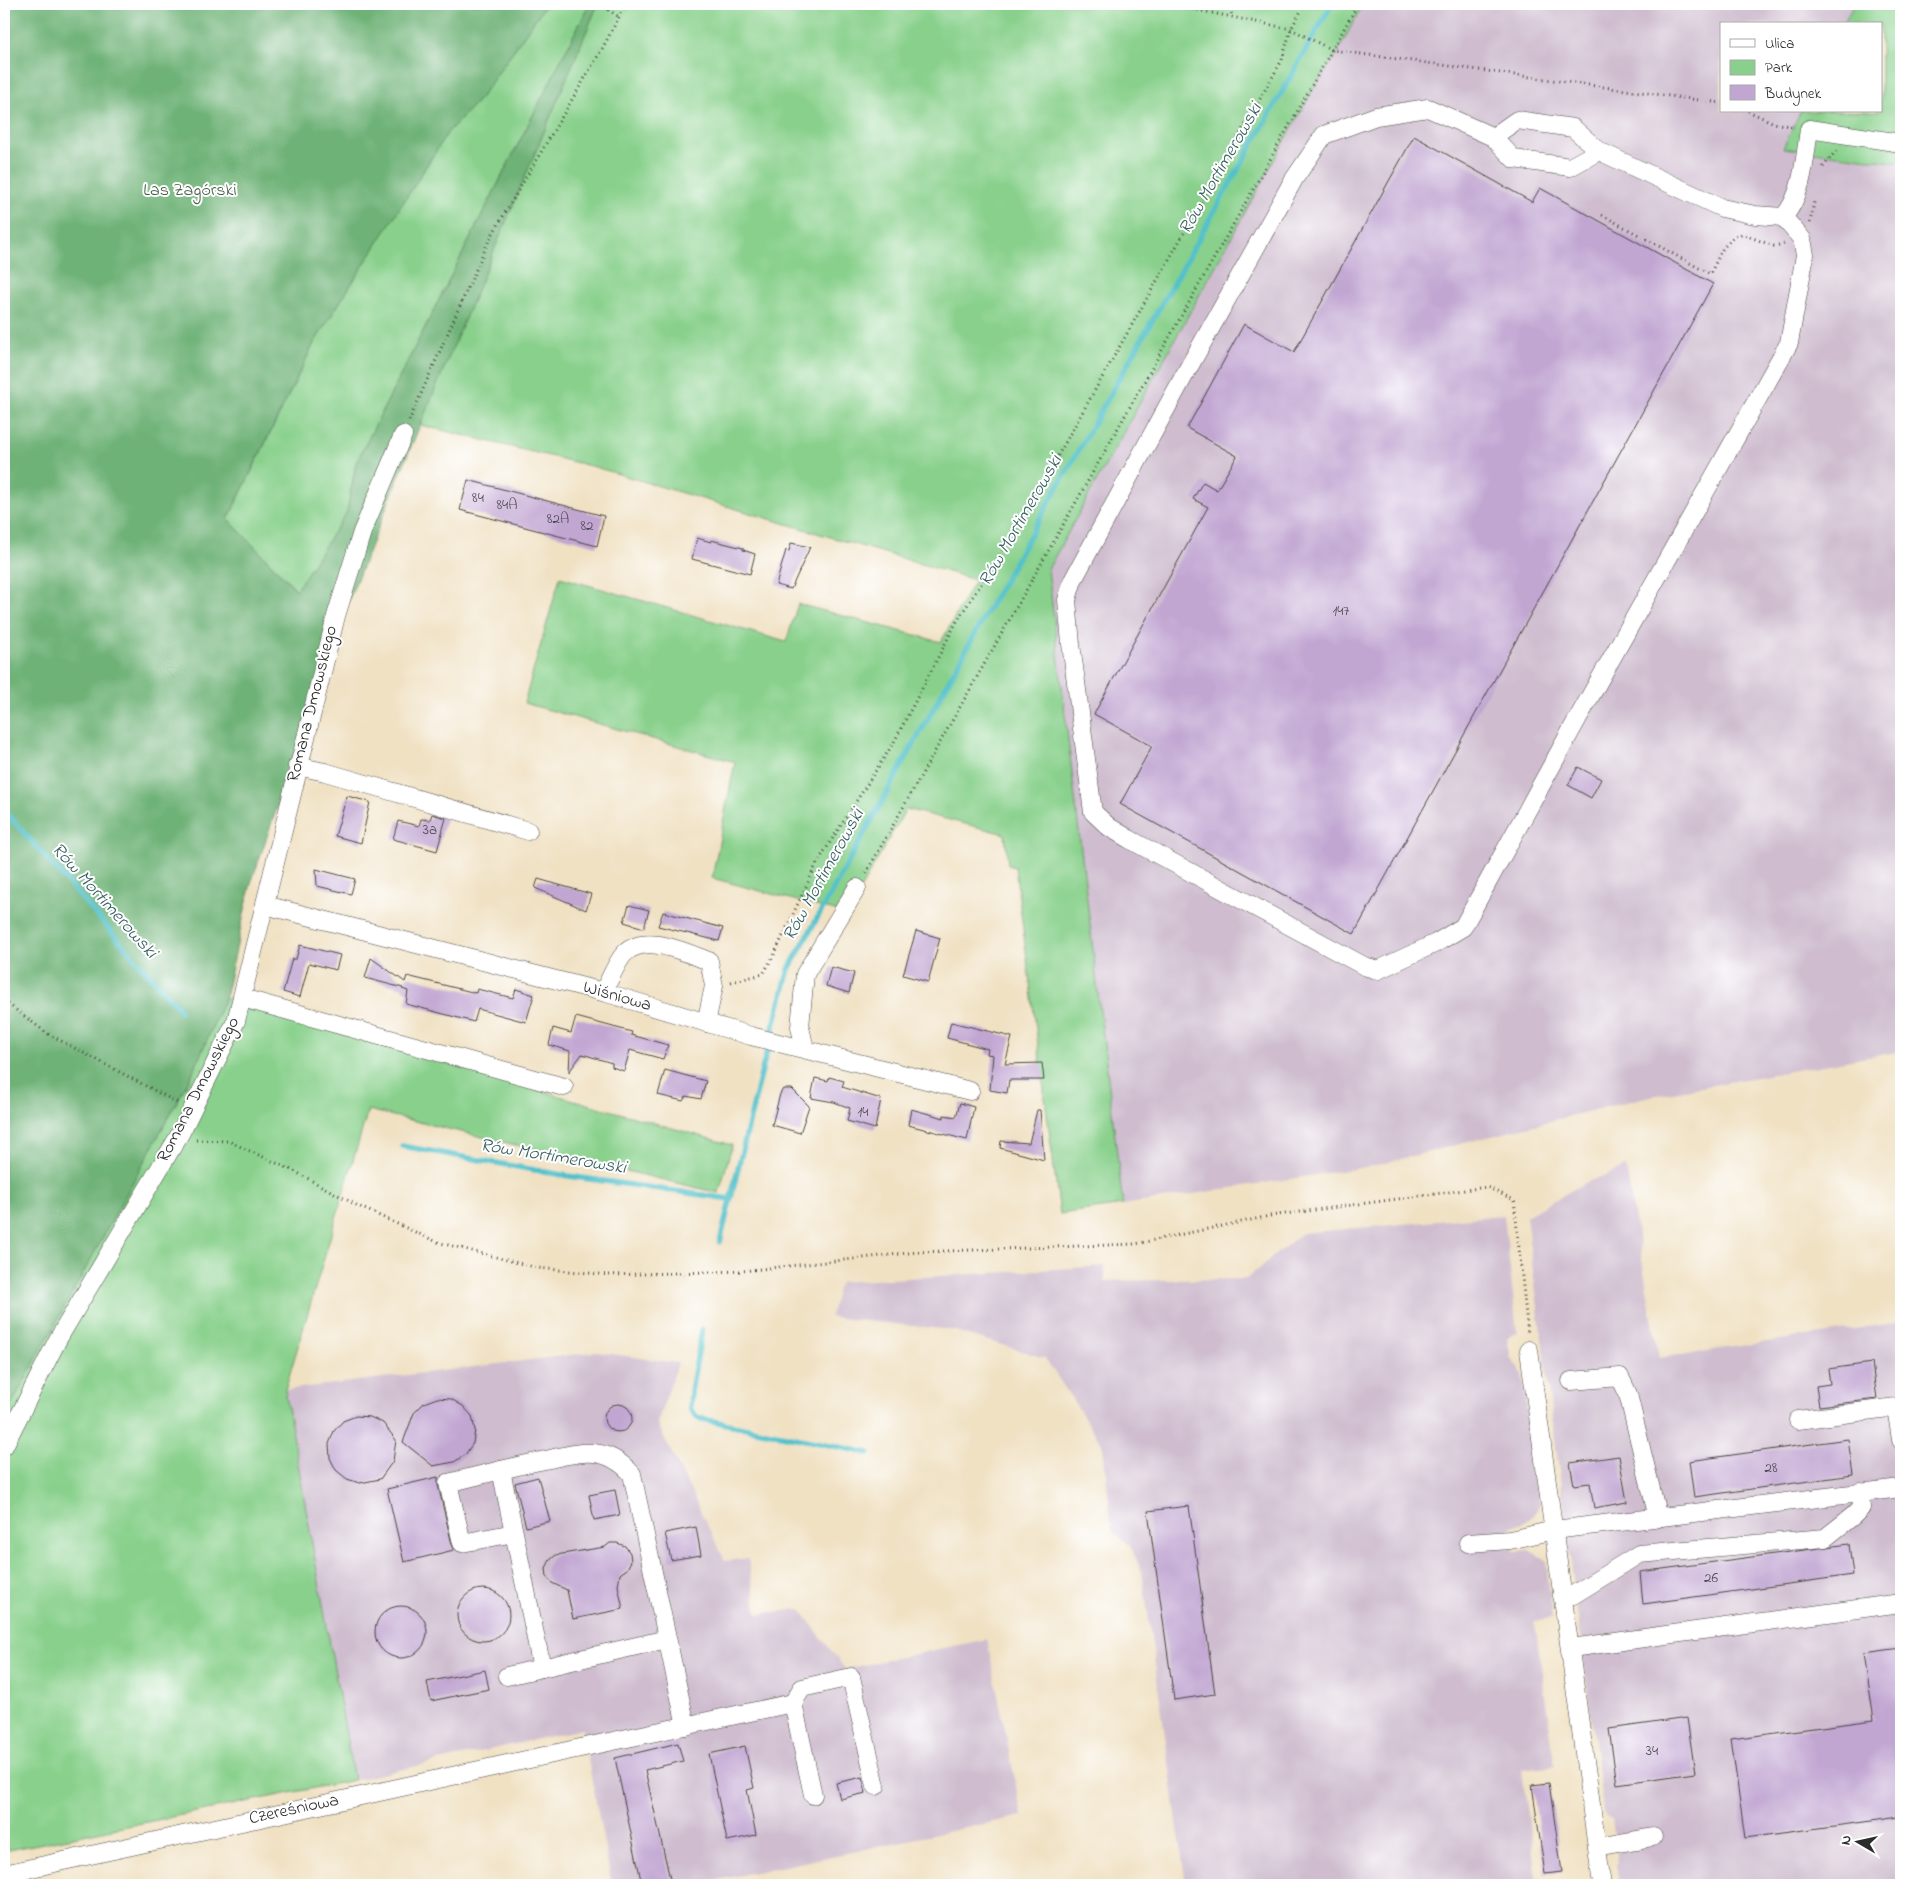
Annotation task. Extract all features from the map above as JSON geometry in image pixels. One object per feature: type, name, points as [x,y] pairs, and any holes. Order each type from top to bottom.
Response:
[{"type":"street","points":[[1493,137],[1518,120],[1573,128],[1599,151],[1722,208],[1755,215],[1783,217],[1802,238],[1804,255],[1789,343],[1462,927],[1436,942],[1378,970],[1364,966],[1129,839],[1109,827],[1093,812],[1067,600],[1073,580],[1185,374],[1294,178],[1324,135],[1376,116],[1428,108],[1493,137],[1514,159],[1570,167],[1599,151]]},
{"type":"street","points":[[1783,217],[1787,213],[1800,186],[1809,129],[1901,142]]},
{"type":"street","name":"Romana Dmowskiego","points":[[4,1446],[58,1339],[180,1134],[236,1021],[297,766],[336,616],[362,532],[403,436]]},
{"type":"street","points":[[297,766],[325,772],[528,831]]},
{"type":"street","points":[[805,1049],[800,1027],[805,974],[857,888]]},
{"type":"street","name":"Wiśniowa","points":[[265,905],[603,992],[751,1036],[970,1091]]},
{"type":"street","points":[[603,992],[625,954],[642,943],[672,948],[709,961],[714,986],[706,1023]]},
{"type":"street","points":[[242,998],[564,1087]]},
{"type":"street","points":[[1529,1350],[1602,1885]]},
{"type":"street","points":[[1571,1382],[1620,1377],[1628,1394],[1658,1518]]},
{"type":"street","points":[[1798,1420],[1896,1407],[1901,1440]]},
{"type":"street","points":[[514,1533],[462,1543],[448,1483],[582,1451],[597,1453],[623,1464],[632,1474],[686,1726]]},
{"type":"street","points":[[501,1470],[542,1668]]},
{"type":"street","points":[[1468,1543],[1510,1540],[1554,1530],[1901,1488]]},
{"type":"street","points":[[1562,1596],[1573,1594],[1639,1554],[1826,1538],[1861,1508],[1860,1492]]},
{"type":"street","points":[[1571,1648],[1901,1603]]},
{"type":"street","points":[[507,1676],[667,1639]]},
{"type":"street","points":[[813,1795],[793,1703],[802,1688],[851,1677],[876,1786]]},
{"type":"street","name":"Czereśniowa","points":[[4,1874],[585,1746],[793,1703]]},
{"type":"street","points":[[1597,1847],[1653,1837]]},
{"type":"path","points":[[600,4],[619,17]]},
{"type":"path","points":[[403,436],[489,240],[626,4]]},
{"type":"path","points":[[1168,4],[1291,29],[1332,50],[1720,103]]},
{"type":"path","points":[[1227,4],[1234,17]]},
{"type":"path","points":[[714,986],[764,974],[817,864],[894,742],[958,622],[1014,533],[1282,60],[1291,29],[1305,4]]},
{"type":"path","points":[[857,888],[1358,4]]},
{"type":"path","points":[[1750,112],[1774,123],[1809,129]]},
{"type":"path","points":[[4,1001],[48,1034],[192,1110]]},
{"type":"path","points":[[180,1134],[192,1140],[228,1141],[294,1171],[358,1206],[438,1242],[538,1268],[609,1275],[742,1271],[918,1252],[1135,1244],[1270,1216],[1487,1187],[1514,1200],[1529,1350]]},
{"type":"shaded area","points":[[1363,4],[1854,4],[1845,22],[1720,22],[1720,112],[1801,112],[1784,148],[1901,163],[1901,1051],[1646,1097],[1373,1166],[1123,1205],[1048,569],[1315,86],[1335,57]]},
{"type":"shaded area","points":[[1626,1167],[1659,1358],[1901,1322],[1901,1885],[1619,1885],[1612,1819],[1604,1817],[1526,1216],[1585,1183]]},
{"type":"shaded area","points":[[1504,1215],[1517,1332],[1507,1338],[1511,1359],[1522,1373],[1540,1503],[1534,1515],[1525,1522],[1510,1528],[1510,1540],[1513,1551],[1529,1550],[1546,1560],[1553,1619],[1535,1621],[1555,1766],[1522,1770],[1537,1885],[1186,1885],[1142,1572],[1130,1545],[1112,1531],[1103,1446],[1045,1358],[952,1330],[830,1317],[840,1282],[1105,1266],[1105,1281],[1246,1279],[1302,1233]]},
{"type":"shaded area","points":[[596,1352],[678,1363],[657,1423],[725,1561],[748,1558],[757,1614],[800,1609],[845,1669],[987,1639],[1022,1816],[694,1885],[612,1885],[582,1729],[354,1780],[285,1390]]},
{"type":"green space","name":"Las Zagórski","points":[[4,4],[546,4],[481,97],[448,132],[314,343],[228,519],[296,590],[347,512],[356,463],[589,5],[586,4],[598,4],[420,425],[347,604],[251,883],[225,998],[192,1074],[4,1418]]},
{"type":"green space","points":[[546,4],[589,5],[356,463],[347,512],[297,590],[228,520],[314,343],[448,132],[481,97]]},
{"type":"green space","points":[[598,4],[1363,4],[1335,57],[1315,86],[1048,569],[1123,1205],[1060,1214],[1015,867],[1008,865],[1005,834],[906,809],[846,914],[712,878],[735,762],[524,703],[560,577],[786,642],[798,604],[941,642],[975,580],[595,467],[420,425]]},
{"type":"green space","points":[[1854,4],[1901,4],[1901,163],[1783,148],[1801,112],[1882,112],[1882,22],[1845,22]]},
{"type":"green space","points":[[225,998],[342,1034],[732,1145],[719,1193],[368,1110],[285,1390],[354,1780],[4,1851],[4,1418],[192,1074]]},
{"type":"building","points":[[1414,136],[1532,202],[1540,188],[1713,284],[1354,934],[1120,804],[1152,746],[1094,714],[1208,507],[1193,499],[1203,482],[1217,490],[1237,456],[1187,428],[1244,324],[1294,352]]},
{"type":"building","points":[[468,480],[604,516],[597,546],[460,510]]},
{"type":"building","points":[[697,538],[743,548],[743,550],[755,554],[750,574],[692,559]]},
{"type":"building","points":[[791,543],[810,547],[791,589],[776,585],[786,550],[789,551]]},
{"type":"building","points":[[1578,767],[1601,779],[1591,798],[1568,785]]},
{"type":"building","points":[[347,796],[370,802],[361,843],[335,836]]},
{"type":"building","points":[[432,814],[446,818],[437,851],[393,839],[398,821],[419,826],[421,819],[430,820]]},
{"type":"building","points":[[316,869],[355,879],[351,894],[317,886]]},
{"type":"building","points":[[538,879],[591,894],[586,910],[535,888]]},
{"type":"building","points":[[629,905],[649,910],[644,928],[624,922]]},
{"type":"building","points":[[663,912],[723,928],[719,941],[658,926]]},
{"type":"building","points":[[916,931],[940,938],[928,982],[903,975]]},
{"type":"building","points":[[300,945],[340,955],[336,970],[309,963],[300,997],[283,992],[292,959],[296,959]]},
{"type":"building","points":[[371,958],[405,982],[407,976],[476,993],[477,989],[513,998],[516,989],[534,995],[526,1022],[478,1009],[474,1022],[406,1004],[408,991],[365,978]]},
{"type":"building","points":[[831,967],[854,973],[849,993],[826,986]]},
{"type":"building","points":[[576,1017],[632,1032],[631,1035],[668,1045],[663,1059],[630,1050],[624,1071],[612,1067],[612,1063],[582,1054],[569,1072],[570,1051],[549,1045],[553,1028],[571,1033]]},
{"type":"building","points":[[951,1022],[1012,1037],[1005,1064],[1042,1063],[1044,1080],[1009,1080],[1007,1093],[990,1090],[993,1055],[987,1054],[988,1049],[947,1038]]},
{"type":"building","points":[[665,1070],[706,1081],[701,1099],[686,1096],[683,1101],[658,1095]]},
{"type":"building","points":[[829,1077],[844,1081],[842,1087],[881,1099],[875,1129],[847,1121],[850,1108],[834,1102],[811,1098],[815,1078],[828,1081]]},
{"type":"building","points":[[783,1089],[792,1089],[809,1106],[800,1133],[772,1125]]},
{"type":"building","points":[[960,1103],[974,1107],[967,1140],[908,1125],[911,1109],[944,1118],[944,1115],[956,1117]]},
{"type":"building","points":[[1037,1110],[1040,1110],[1044,1160],[1000,1148],[1001,1141],[1029,1143]]},
{"type":"building","points":[[1872,1363],[1877,1399],[1819,1406],[1816,1386],[1830,1384],[1828,1369]]},
{"type":"building","points":[[437,1398],[451,1399],[463,1406],[472,1416],[475,1430],[473,1443],[465,1455],[454,1462],[433,1466],[403,1442],[414,1413],[424,1403]]},
{"type":"building","points":[[618,1404],[628,1408],[632,1418],[628,1428],[618,1432],[608,1428],[604,1418],[608,1408]]},
{"type":"building","points":[[356,1416],[370,1417],[383,1423],[396,1440],[393,1461],[380,1479],[360,1483],[347,1479],[336,1470],[330,1458],[329,1444],[334,1431],[343,1421]]},
{"type":"building","points":[[1848,1439],[1853,1475],[1694,1497],[1689,1461]]},
{"type":"building","points":[[1619,1456],[1627,1502],[1594,1508],[1590,1483],[1574,1485],[1570,1463]]},
{"type":"building","points":[[438,1477],[438,1485],[454,1550],[404,1562],[387,1489]]},
{"type":"building","points":[[538,1477],[550,1521],[526,1527],[515,1483]]},
{"type":"building","points":[[615,1490],[620,1515],[594,1520],[589,1495]]},
{"type":"building","points":[[1189,1506],[1215,1694],[1174,1700],[1148,1511]]},
{"type":"building","points":[[696,1527],[701,1555],[671,1560],[665,1533]]},
{"type":"building","points":[[610,1543],[625,1546],[630,1553],[631,1561],[627,1569],[620,1574],[618,1586],[623,1609],[573,1619],[567,1590],[552,1583],[547,1577],[546,1568],[550,1560],[556,1555],[605,1547]]},
{"type":"building","points":[[1849,1544],[1853,1575],[1643,1604],[1640,1572]]},
{"type":"building","points":[[483,1589],[493,1591],[501,1597],[507,1605],[509,1615],[507,1625],[501,1633],[493,1639],[483,1641],[473,1639],[465,1633],[459,1625],[457,1615],[459,1605],[465,1597],[473,1591]]},
{"type":"building","points":[[401,1606],[411,1608],[419,1614],[425,1622],[427,1632],[425,1642],[419,1650],[411,1656],[401,1658],[391,1656],[383,1650],[377,1642],[375,1632],[377,1622],[383,1614],[391,1608]]},
{"type":"building","points":[[1901,1648],[1901,1817],[1745,1838],[1731,1739],[1874,1720],[1864,1653]]},
{"type":"building","points":[[485,1670],[489,1689],[431,1701],[427,1682]]},
{"type":"building","points":[[1687,1718],[1695,1773],[1617,1784],[1609,1729]]},
{"type":"building","points":[[678,1743],[683,1761],[645,1770],[670,1879],[642,1885],[615,1758]]},
{"type":"building","points":[[745,1746],[754,1788],[747,1790],[756,1835],[727,1841],[709,1754]]},
{"type":"building","points":[[862,1777],[866,1793],[840,1799],[836,1783]]},
{"type":"building","points":[[1549,1783],[1562,1872],[1545,1874],[1532,1785]]},
{"type":"waterway","name":"Rów Mortimerowski","points":[[720,1242],[789,969],[998,592],[1332,4]]},
{"type":"waterway","name":"Rów Mortimerowski","points":[[4,810],[181,1011]]},
{"type":"waterway","name":"Rów Mortimerowski","points":[[402,1146],[568,1176],[730,1199]]},
{"type":"waterway","points":[[702,1330],[691,1391],[690,1409],[698,1418],[869,1453]]}]
